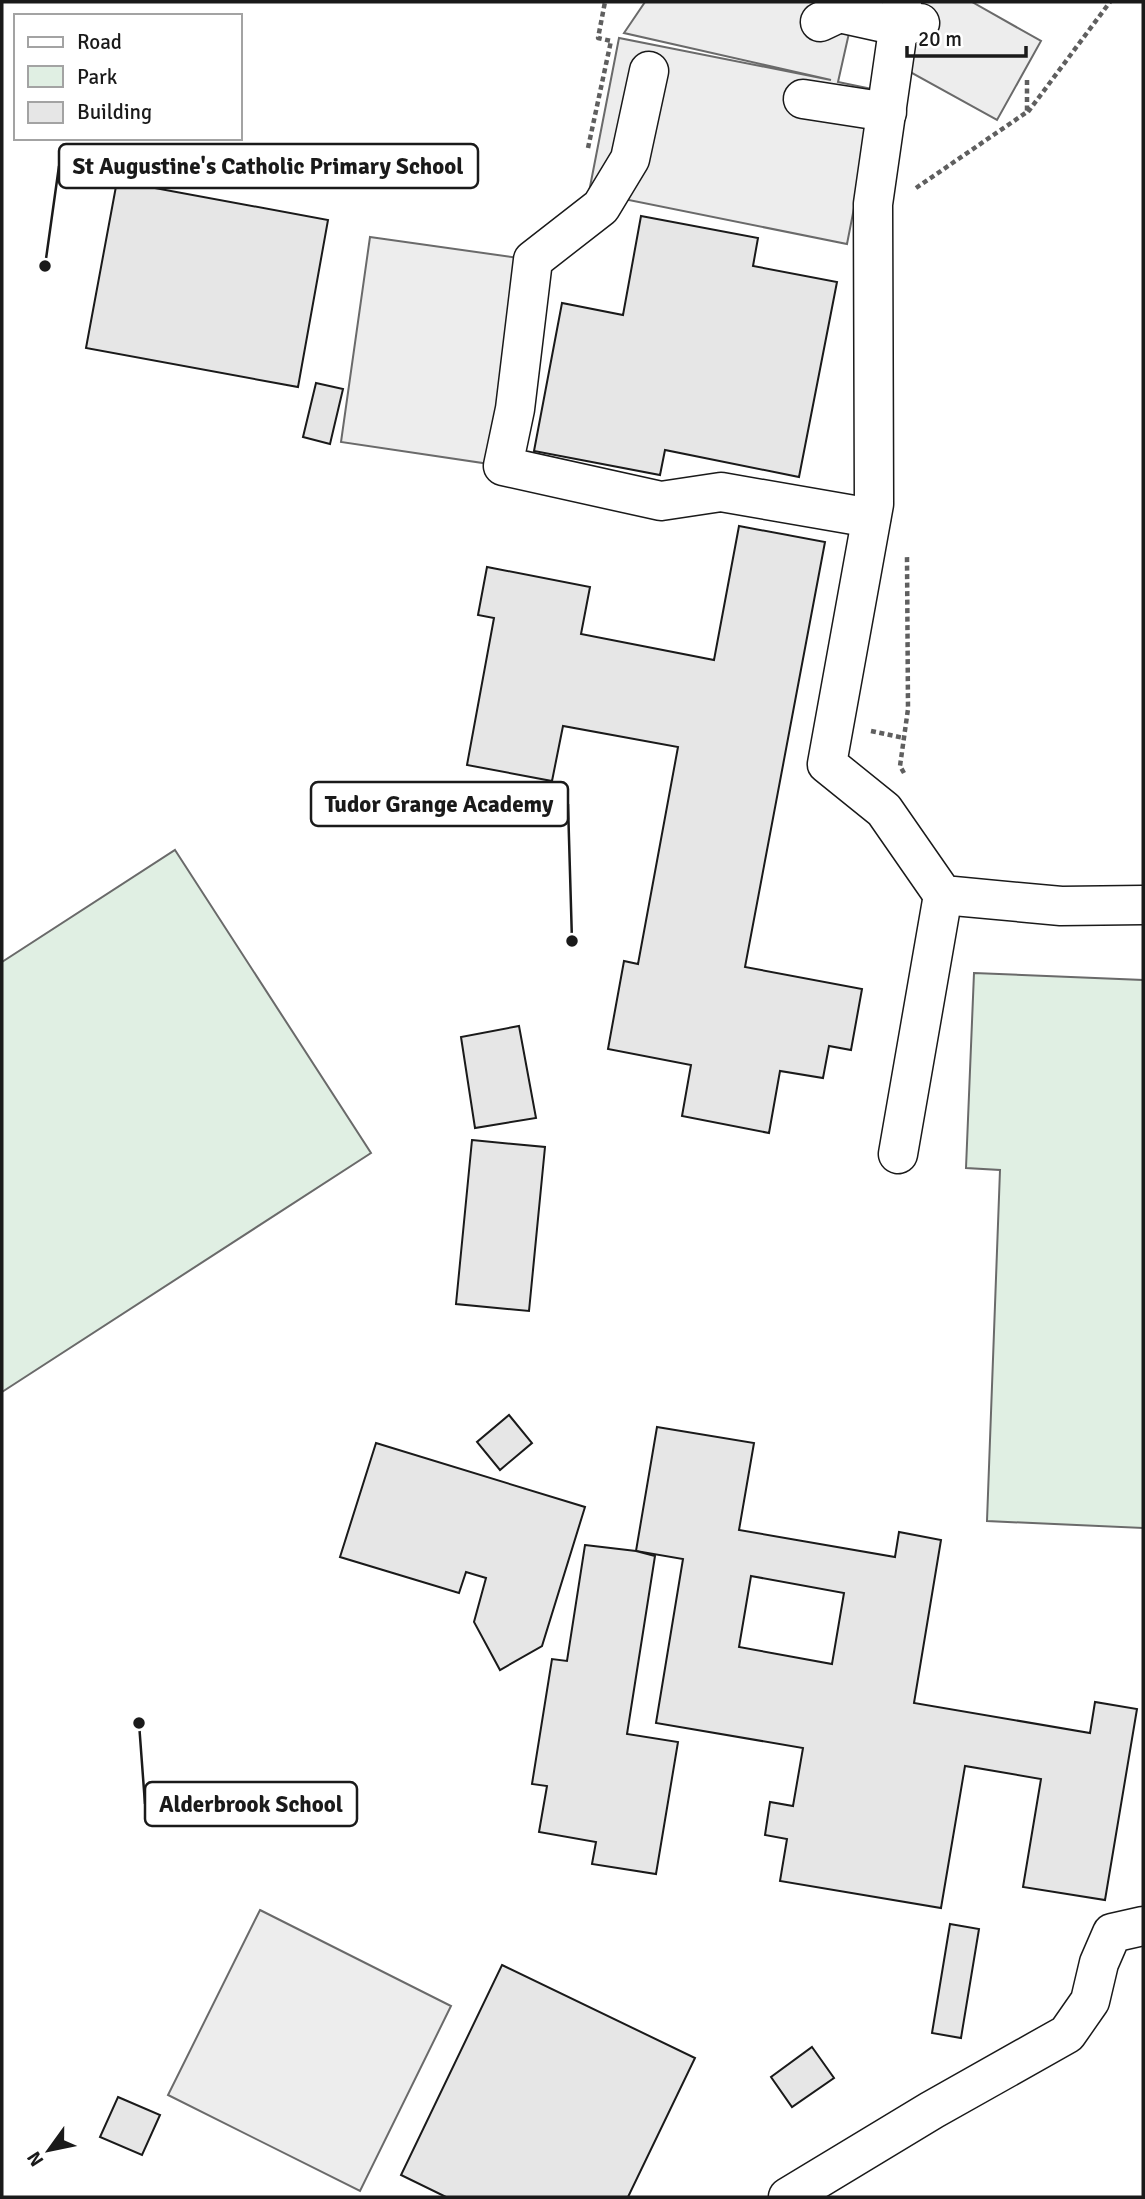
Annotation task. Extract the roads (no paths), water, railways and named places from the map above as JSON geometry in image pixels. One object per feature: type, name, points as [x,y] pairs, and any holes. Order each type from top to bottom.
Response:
[{"type":"lane","points":[[832,12],[907,17],[887,112],[873,204],[874,503],[827,764],[884,810],[943,895],[898,1154]]},
{"type":"lane","points":[[649,71],[630,159],[601,207],[533,260],[515,409],[503,466],[661,501],[722,492],[871,518]]},
{"type":"lane","points":[[803,99],[887,112]]},
{"type":"lane","points":[[943,895],[1061,906],[1143,905]]},
{"type":"lane","points":[[788,2197],[932,2110],[1067,2034],[1090,2001],[1099,1963],[1112,1933],[1143,1926]]},
{"type":"place","name":"St Augustine's Catholic Primary School","points":[[45,266]]},
{"type":"place","name":"Tudor Grange Academy","points":[[572,941]]},
{"type":"place","name":"Alderbrook School","points":[[139,1723]]}]
